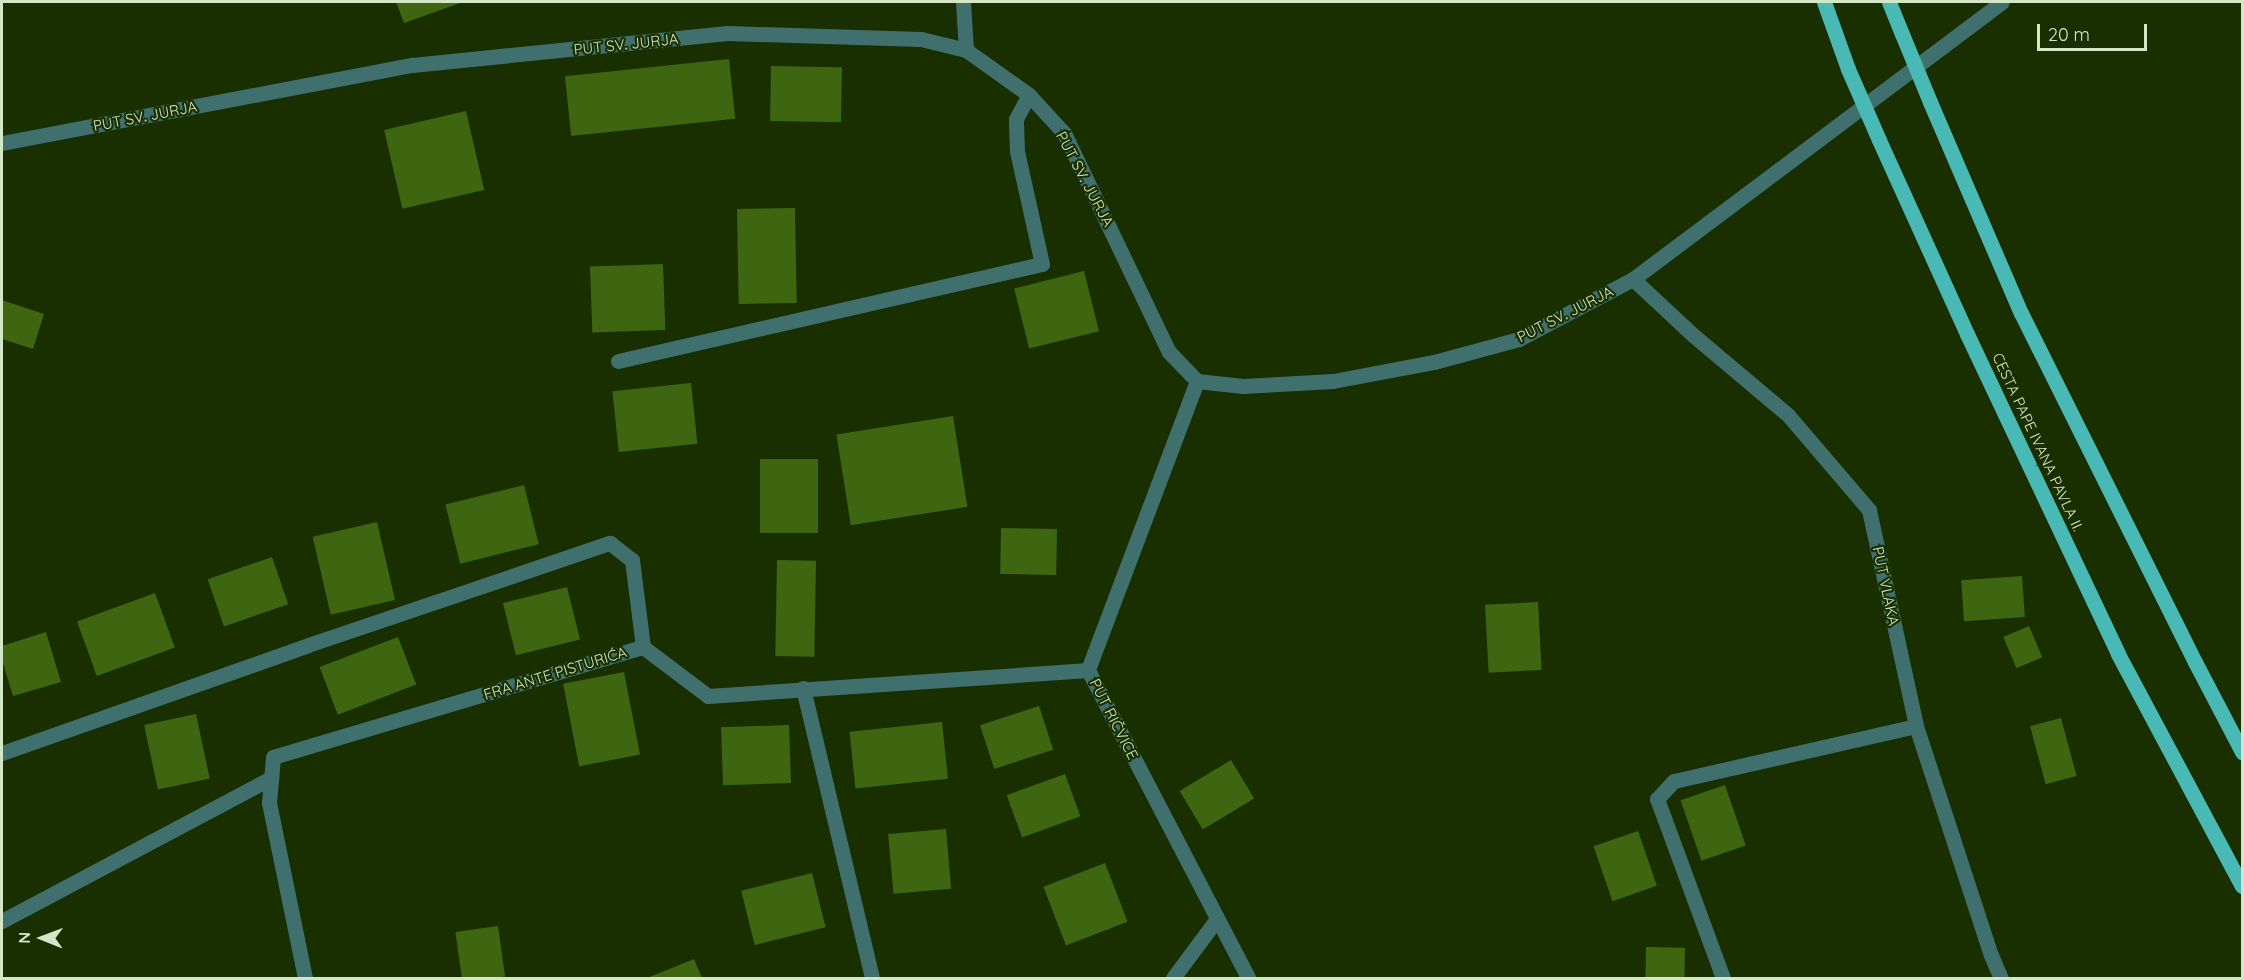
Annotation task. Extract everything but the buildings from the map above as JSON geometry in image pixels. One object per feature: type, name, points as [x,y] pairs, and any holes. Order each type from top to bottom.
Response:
[{"type":"main road","name":"CESTA PAPE IVANA PAVLA II.","points":[[1824,2],[1848,69],[1879,140],[1967,334],[2118,654],[2242,886]]},
{"type":"main road","points":[[1889,2],[2022,314],[2194,662],[2242,752]]},
{"type":"street","points":[[963,2],[966,50]]},
{"type":"street","name":"PUT SV. JURJA","points":[[2,143],[412,65],[727,33],[921,39],[966,50],[1029,95],[1064,133],[1168,352],[1197,381],[1243,386],[1333,381],[1434,362],[1519,339],[1633,279],[1947,41],[2002,2]]},
{"type":"street","points":[[618,361],[1042,264],[1017,151],[1016,119],[1029,95]]},
{"type":"street","name":"PUT VLAKA","points":[[1633,279],[1693,335],[1788,415],[1869,510],[1916,726],[1991,955],[2001,978]]},
{"type":"street","name":"PUT RIČVICE","points":[[1197,381],[1088,670],[1215,920],[1248,978]]},
{"type":"street","points":[[2,753],[308,645],[610,543],[632,560],[643,647]]},
{"type":"street","name":"FRA ANTE PISTURIĆA","points":[[304,978],[269,803],[273,756],[643,647],[708,696],[803,687],[1088,670]]},
{"type":"street","points":[[803,687],[873,978]]},
{"type":"street","points":[[1724,978],[1657,799],[1674,781],[1916,726]]},
{"type":"street","points":[[2,921],[271,778]]},
{"type":"street","points":[[1173,978],[1215,920]]}]
